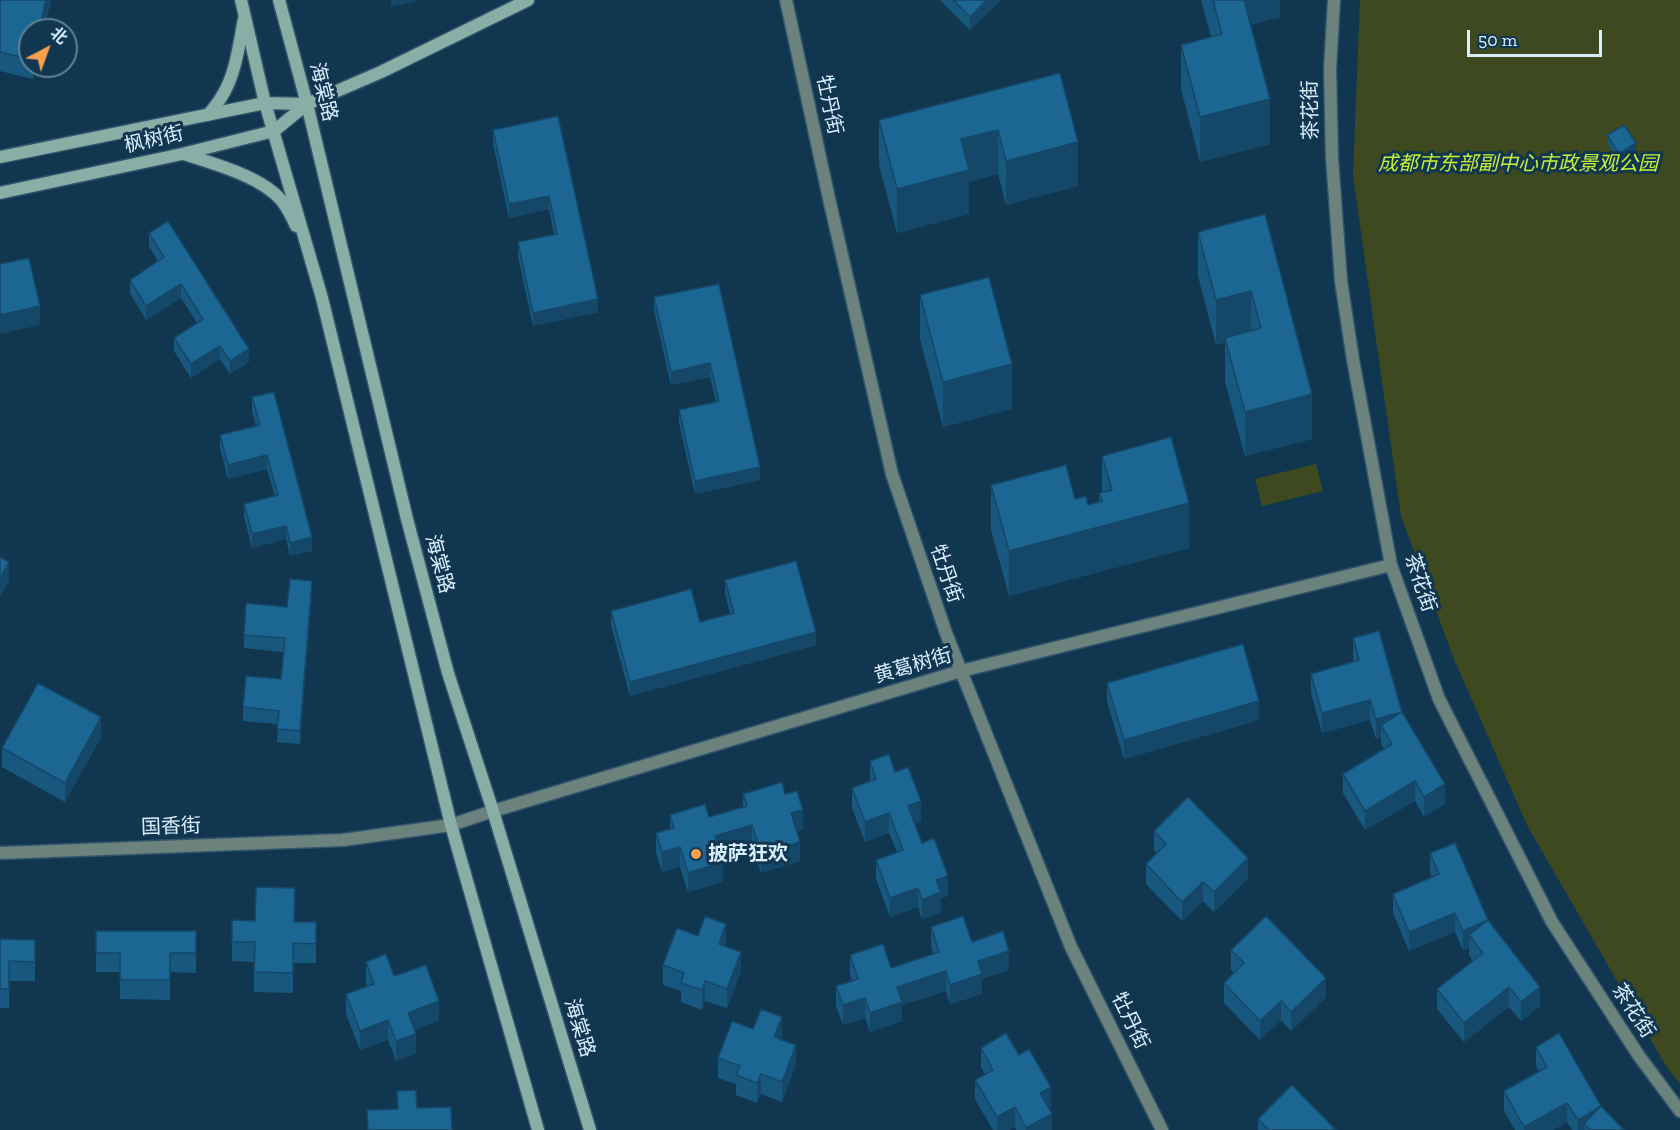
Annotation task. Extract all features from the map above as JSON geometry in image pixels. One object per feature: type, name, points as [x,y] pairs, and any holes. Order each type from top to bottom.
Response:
[{"type":"main road","points":[[241,0],[265,103],[328,320],[452,825],[538,1130]]},
{"type":"main road","name":"海棠路","points":[[279,0],[307,104],[407,519],[448,673],[493,811],[590,1130]]},
{"type":"main road","name":"枫树街","points":[[0,193],[183,154],[274,131],[307,104],[381,72],[528,0]]},
{"type":"main road","points":[[208,115],[228,85],[245,15]]},
{"type":"main road","name":"枫树街","points":[[0,157],[265,103],[307,104]]},
{"type":"main road","points":[[183,154],[237,173],[267,188],[281,200],[307,245]]},
{"type":"street","name":"牡丹街","points":[[786,0],[892,474],[946,633],[1071,947],[1162,1130]]},
{"type":"street","name":"茶花街","points":[[1334,0],[1330,69],[1332,158],[1341,281],[1353,360],[1391,565],[1439,699],[1552,922],[1639,1056],[1680,1111]]},
{"type":"street","name":"黄葛树街","points":[[452,825],[961,671],[1391,565]]},
{"type":"street","name":"国香街","points":[[0,853],[343,840],[452,825]]},
{"type":"green space","name":"成都市东部副中心市政景观公园","points":[[1360,0],[1680,0],[1680,1084],[1666,1066],[1527,825],[1454,659],[1401,516],[1353,176]]},
{"type":"green space","points":[[1316,464],[1323,491],[1262,506],[1255,479]]},
{"type":"building","points":[[0,0],[46,0],[42,18],[18,18],[18,56],[0,52]]},
{"type":"building","points":[[953,0],[987,0],[970,17]]},
{"type":"building","points":[[1213,0],[1244,0],[1270,99],[1200,117],[1181,45],[1222,34]]},
{"type":"building","points":[[1060,73],[1078,142],[1006,161],[998,130],[961,139],[969,170],[897,189],[879,120]]},
{"type":"building","points":[[558,116],[598,299],[533,313],[518,242],[557,234],[549,196],[509,204],[493,130]]},
{"type":"building","points":[[1624,125],[1636,143],[1619,154],[1607,135]]},
{"type":"building","points":[[1265,214],[1312,394],[1245,412],[1225,338],[1261,328],[1251,291],[1216,300],[1198,232]]},
{"type":"building","points":[[168,221],[249,349],[230,361],[220,346],[191,364],[174,338],[203,319],[181,284],[146,306],[130,280],[164,257],[149,233]]},
{"type":"building","points":[[29,258],[40,306],[0,315],[0,264]]},
{"type":"building","points":[[989,277],[1012,364],[943,382],[920,295]]},
{"type":"building","points":[[719,284],[760,467],[695,481],[679,410],[719,401],[710,363],[671,372],[654,297]]},
{"type":"building","points":[[274,392],[312,537],[290,543],[286,526],[252,534],[244,504],[278,495],[267,455],[228,465],[220,435],[260,425],[252,397]]},
{"type":"building","points":[[1171,437],[1189,503],[1009,551],[991,485],[1066,465],[1075,499],[1086,496],[1088,505],[1102,501],[1099,493],[1112,490],[1102,456]]},
{"type":"building","points":[[0,557],[9,562],[0,579]]},
{"type":"building","points":[[796,561],[816,632],[630,682],[611,611],[691,589],[700,622],[734,613],[725,580]]},
{"type":"building","points":[[290,579],[312,581],[300,731],[277,729],[279,711],[243,707],[246,676],[281,679],[285,638],[244,635],[246,603],[287,607]]},
{"type":"building","points":[[1379,631],[1402,712],[1376,719],[1370,700],[1322,713],[1311,674],[1359,660],[1353,638]]},
{"type":"building","points":[[1243,644],[1259,701],[1124,740],[1107,683]]},
{"type":"building","points":[[38,683],[101,717],[65,783],[2,748]]},
{"type":"building","points":[[1402,712],[1445,784],[1424,797],[1415,781],[1365,811],[1343,774],[1392,744],[1381,725]]},
{"type":"building","points":[[889,754],[895,772],[908,767],[921,801],[908,806],[922,843],[934,838],[948,876],[936,880],[941,892],[922,900],[918,888],[890,898],[876,860],[903,850],[889,813],[865,822],[852,788],[876,779],[870,761]]},
{"type":"building","points":[[782,782],[785,794],[797,791],[803,810],[791,813],[800,842],[761,853],[752,825],[715,836],[723,862],[688,873],[680,847],[662,852],[656,833],[674,828],[670,815],[705,804],[709,817],[747,806],[743,794]]},
{"type":"building","points":[[1188,797],[1248,858],[1214,892],[1203,882],[1182,902],[1146,864],[1166,844],[1154,831]]},
{"type":"building","points":[[1455,843],[1488,920],[1463,931],[1455,913],[1409,932],[1393,894],[1439,874],[1430,853]]},
{"type":"building","points":[[256,887],[295,888],[294,922],[316,922],[316,944],[293,943],[293,973],[254,972],[255,942],[232,942],[232,920],[255,921]]},
{"type":"building","points":[[705,916],[726,924],[719,944],[741,952],[727,989],[705,981],[702,990],[681,983],[684,973],[663,965],[677,928],[698,936]]},
{"type":"building","points":[[963,916],[972,942],[1003,931],[1009,951],[978,961],[982,974],[950,985],[946,971],[897,987],[902,1002],[870,1013],[865,998],[843,1005],[836,986],[858,979],[850,955],[883,944],[891,968],[939,952],[931,927]]},
{"type":"building","points":[[1266,916],[1326,978],[1291,1012],[1281,1001],[1260,1021],[1224,983],[1244,963],[1231,950]]},
{"type":"building","points":[[1488,920],[1540,987],[1521,1002],[1509,987],[1464,1023],[1437,989],[1483,953],[1469,935]]},
{"type":"building","points":[[96,931],[196,931],[196,953],[170,953],[170,980],[120,980],[120,953],[96,953]]},
{"type":"building","points":[[0,939],[35,940],[35,962],[9,961],[9,989],[0,989]]},
{"type":"building","points":[[386,954],[394,976],[426,965],[439,1001],[408,1013],[416,1034],[396,1041],[388,1020],[360,1031],[346,994],[374,984],[366,962]]},
{"type":"building","points":[[761,1009],[782,1017],[774,1037],[796,1045],[782,1082],[761,1074],[757,1083],[736,1075],[740,1066],[718,1058],[732,1021],[753,1029]]},
{"type":"building","points":[[1006,1033],[1019,1055],[1029,1049],[1051,1087],[1040,1093],[1052,1114],[1026,1128],[1015,1107],[997,1117],[975,1080],[993,1070],[981,1048]]},
{"type":"building","points":[[1559,1033],[1601,1106],[1578,1120],[1567,1103],[1524,1127],[1504,1091],[1547,1067],[1536,1047]]},
{"type":"building","points":[[1292,1085],[1336,1130],[1269,1130],[1258,1119]]},
{"type":"building","points":[[416,1090],[417,1108],[451,1107],[452,1130],[368,1130],[367,1110],[398,1109],[397,1091]]},
{"type":"building","points":[[1601,1106],[1624,1130],[1590,1130],[1584,1124]]},
{"type":"place","name":"披萨狂欢","points":[[696,854]]}]
